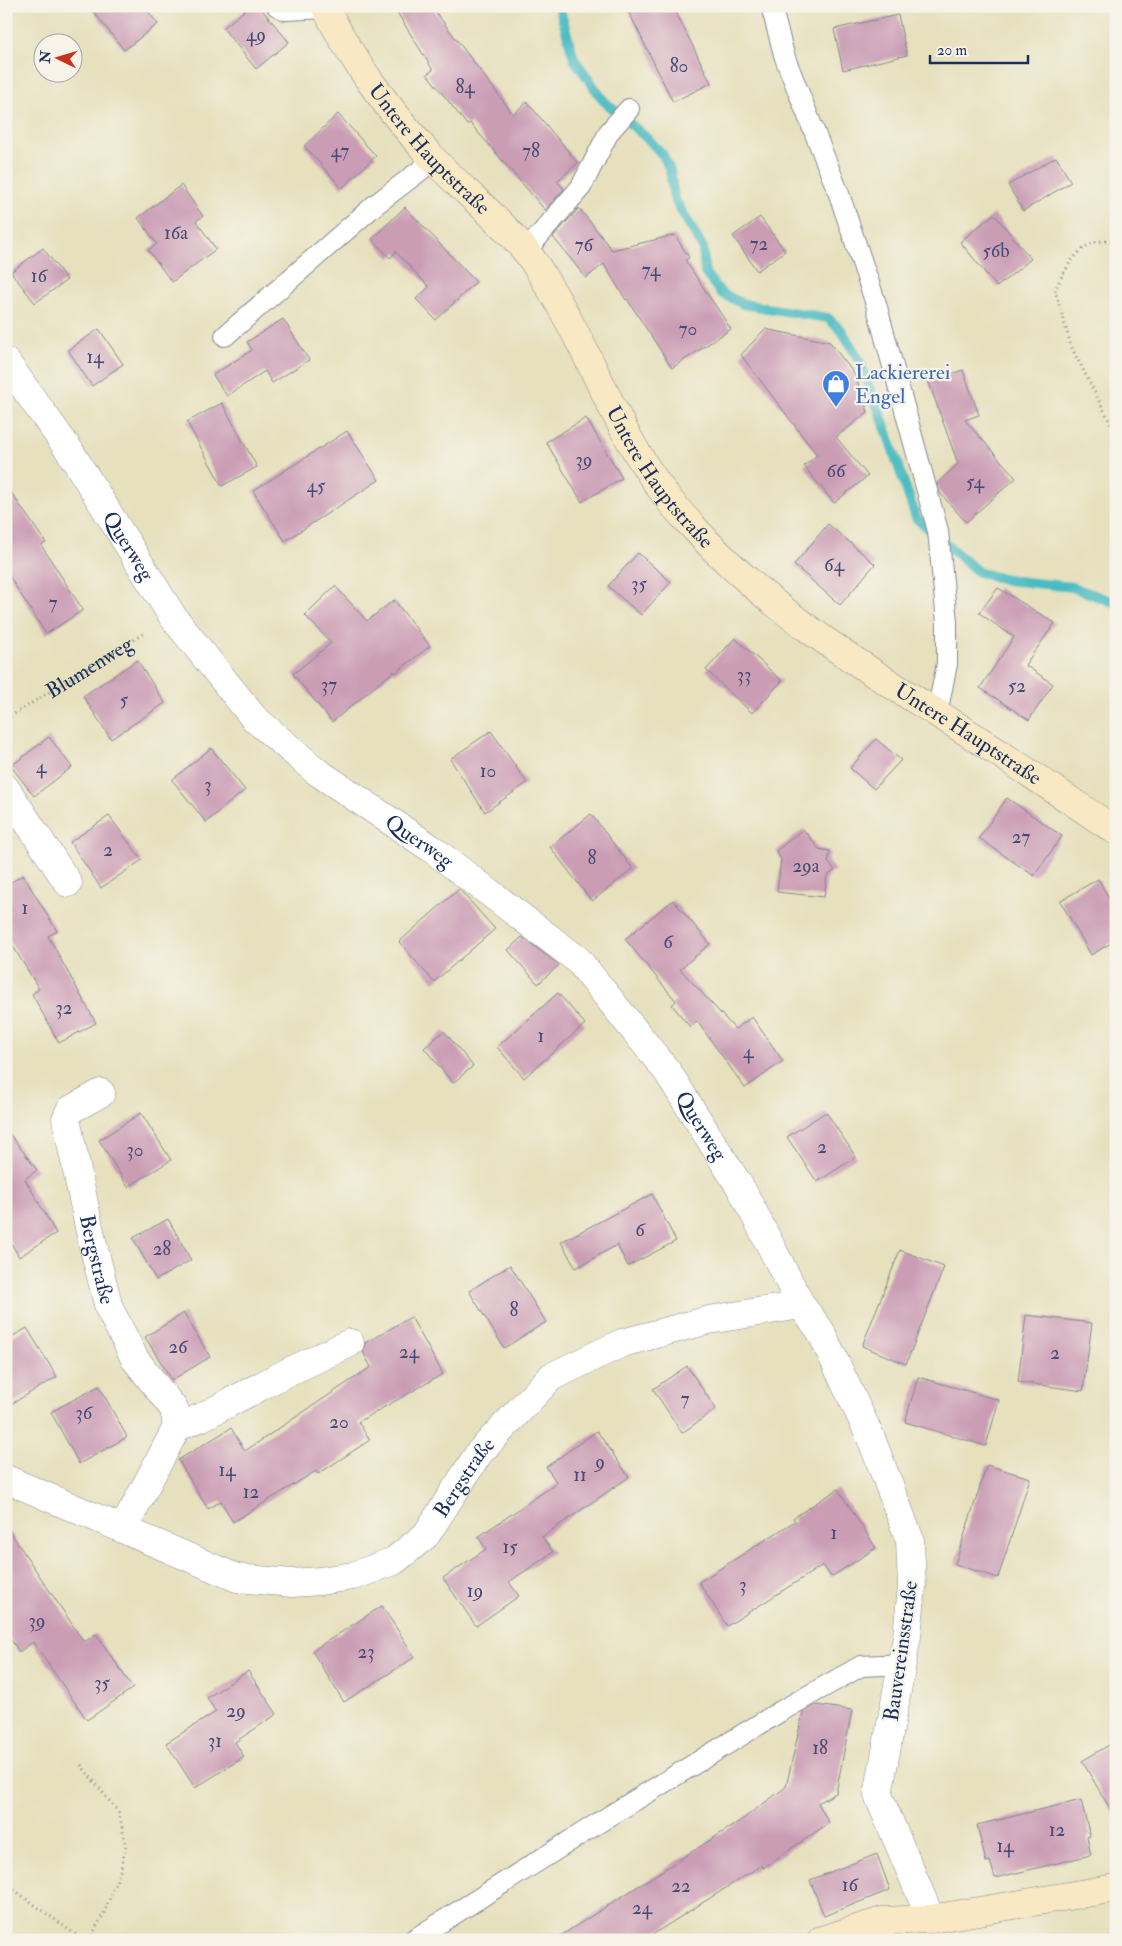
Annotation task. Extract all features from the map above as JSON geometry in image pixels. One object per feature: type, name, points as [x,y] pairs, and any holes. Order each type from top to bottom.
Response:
[{"type":"street","name":"Untere Hauptstraße","points":[[325,7],[345,43],[400,120],[434,160],[490,212],[526,251],[582,344],[630,443],[667,498],[723,559],[792,618],[863,668],[938,713],[1116,831]]},
{"type":"street","name":"Querweg","points":[[6,362],[69,450],[172,617],[254,718],[316,771],[432,849],[578,960],[667,1071],[742,1190],[801,1305],[820,1330]]},
{"type":"street","points":[[6,789],[68,883]]},
{"type":"street","name":"Bergstraße","points":[[101,1093],[70,1110],[66,1119],[90,1232],[109,1308],[135,1359],[174,1409],[177,1427]]},
{"type":"street","name":"Bergstraße","points":[[6,1478],[237,1578],[292,1583],[353,1576],[394,1561],[426,1535],[479,1452],[550,1377],[622,1343],[708,1320],[801,1305]]},
{"type":"street","name":"Bauvereinsstraße","points":[[820,1330],[871,1438],[910,1540],[912,1587],[903,1664],[878,1795],[931,1919]]},
{"type":"street","points":[[123,1529],[177,1427],[202,1417],[282,1374],[350,1343]]},
{"type":"street","points":[[821,1940],[882,1921],[931,1919],[1116,1888]]},
{"type":"lane","points":[[277,6],[286,10],[325,7]]},
{"type":"lane","points":[[771,6],[785,58],[839,194],[876,304],[938,531],[946,622],[947,664],[938,713]]},
{"type":"lane","points":[[526,251],[581,187],[610,132],[629,109]]},
{"type":"lane","points":[[225,336],[375,205],[434,160]]},
{"type":"lane","points":[[413,1940],[611,1814],[789,1706],[861,1666],[903,1664]]},
{"type":"path","points":[[1116,242],[1099,241],[1080,251],[1063,272],[1055,290],[1071,346],[1116,434]]},
{"type":"path","name":"Blumenweg","points":[[6,718],[172,617]]},
{"type":"path","points":[[81,1765],[120,1813],[126,1846],[120,1872],[104,1913],[89,1940]]},
{"type":"path","points":[[6,1884],[83,1940]]},
{"type":"building","points":[[89,6],[144,6],[158,24],[124,50]]},
{"type":"building","points":[[250,6],[259,6],[289,42],[256,69],[223,28]]},
{"type":"building","points":[[393,6],[431,6],[513,114],[527,102],[578,163],[557,181],[564,189],[545,210],[470,123],[467,125],[427,74],[433,70]]},
{"type":"building","points":[[626,6],[673,6],[711,83],[673,102]]},
{"type":"building","points":[[898,15],[907,55],[843,70],[834,29]]},
{"type":"building","points":[[338,114],[376,156],[342,188],[304,146]]},
{"type":"building","points":[[1056,157],[1071,182],[1023,211],[1008,185]]},
{"type":"building","points":[[181,185],[203,216],[196,221],[216,249],[172,282],[148,250],[157,244],[138,218]]},
{"type":"building","points":[[405,207],[476,282],[436,320],[416,299],[429,287],[396,252],[390,258],[372,239]]},
{"type":"building","points":[[579,208],[612,250],[675,235],[689,258],[685,260],[731,329],[672,368],[604,264],[586,278],[553,237]]},
{"type":"building","points":[[994,214],[1031,259],[997,287],[960,242]]},
{"type":"building","points":[[760,217],[785,251],[757,271],[733,236]]},
{"type":"building","points":[[43,248],[67,280],[35,303],[11,272]]},
{"type":"building","points":[[283,319],[309,360],[272,383],[265,371],[227,396],[213,375],[252,350],[247,342]]},
{"type":"building","points":[[99,329],[123,364],[92,386],[68,350]]},
{"type":"building","points":[[765,329],[830,342],[855,375],[868,412],[836,437],[868,476],[834,503],[804,466],[817,455],[741,355]]},
{"type":"building","points":[[963,370],[979,415],[965,420],[1016,478],[966,522],[940,493],[937,483],[958,464],[928,380],[931,381]]},
{"type":"building","points":[[222,403],[257,467],[222,486],[187,422]]},
{"type":"building","points":[[586,418],[622,478],[582,502],[546,442]]},
{"type":"building","points":[[347,431],[379,480],[285,541],[253,491]]},
{"type":"building","points":[[6,485],[46,543],[41,545],[83,610],[46,634],[6,571]]},
{"type":"building","points":[[828,524],[875,564],[840,605],[794,565]]},
{"type":"building","points":[[638,553],[671,582],[641,615],[608,586]]},
{"type":"building","points":[[335,586],[367,621],[394,600],[430,646],[395,673],[394,671],[332,722],[293,674],[331,643],[305,615]]},
{"type":"building","points":[[998,588],[1055,623],[1025,665],[1053,684],[1029,720],[980,688],[1014,637],[979,613]]},
{"type":"building","points":[[735,638],[782,681],[752,713],[706,670]]},
{"type":"building","points":[[137,660],[165,703],[111,739],[83,696]]},
{"type":"building","points":[[491,731],[527,783],[485,812],[450,759]]},
{"type":"building","points":[[49,737],[72,767],[34,796],[11,766]]},
{"type":"building","points":[[876,739],[901,760],[874,789],[850,768]]},
{"type":"building","points":[[211,748],[245,790],[206,822],[172,780]]},
{"type":"building","points":[[1007,798],[1062,836],[1034,876],[979,838]]},
{"type":"building","points":[[591,814],[633,869],[592,901],[550,847]]},
{"type":"building","points":[[109,816],[142,860],[101,888],[70,842]]},
{"type":"building","points":[[803,829],[819,849],[830,851],[828,862],[835,870],[827,876],[824,897],[777,892],[781,859],[776,851]]},
{"type":"building","points":[[23,875],[57,931],[48,936],[96,1023],[59,1043],[32,994],[39,989],[6,935],[6,885]]},
{"type":"building","points":[[1098,879],[1116,910],[1116,940],[1091,955],[1060,901]]},
{"type":"building","points":[[459,889],[495,929],[434,982],[399,942]]},
{"type":"building","points":[[673,900],[710,944],[680,969],[735,1029],[752,1017],[783,1061],[745,1088],[697,1021],[690,1027],[672,1005],[676,1001],[625,939]]},
{"type":"building","points":[[522,937],[559,965],[538,984],[508,950]]},
{"type":"building","points":[[558,993],[585,1024],[524,1078],[497,1047]]},
{"type":"building","points":[[444,1031],[473,1066],[453,1083],[424,1048]]},
{"type":"building","points":[[826,1112],[856,1157],[817,1182],[787,1137]]},
{"type":"building","points":[[141,1113],[171,1160],[128,1187],[99,1140]]},
{"type":"building","points":[[6,1129],[37,1170],[25,1179],[56,1233],[19,1257],[6,1234]]},
{"type":"building","points":[[652,1194],[676,1241],[628,1266],[617,1245],[576,1268],[561,1242]]},
{"type":"building","points":[[168,1219],[191,1260],[156,1280],[133,1238]]},
{"type":"building","points":[[900,1250],[944,1267],[906,1364],[862,1346]]},
{"type":"building","points":[[510,1265],[546,1322],[504,1348],[469,1291]]},
{"type":"building","points":[[184,1313],[210,1357],[172,1380],[145,1337]]},
{"type":"building","points":[[1026,1315],[1092,1323],[1083,1391],[1018,1382]]},
{"type":"building","points":[[411,1317],[443,1374],[358,1422],[370,1440],[318,1474],[316,1471],[233,1522],[221,1501],[208,1509],[178,1460],[231,1428],[245,1451],[371,1367],[363,1352],[365,1343]]},
{"type":"building","points":[[27,1328],[57,1377],[6,1407],[6,1340]]},
{"type":"building","points":[[687,1366],[716,1409],[682,1433],[653,1389]]},
{"type":"building","points":[[918,1377],[999,1400],[986,1446],[905,1422]]},
{"type":"building","points":[[99,1386],[127,1437],[79,1464],[51,1412]]},
{"type":"building","points":[[597,1431],[629,1477],[542,1537],[553,1552],[509,1582],[519,1596],[476,1626],[443,1578],[486,1549],[478,1537],[557,1483],[546,1467]]},
{"type":"building","points":[[987,1465],[1030,1478],[998,1578],[955,1564]]},
{"type":"building","points":[[838,1489],[876,1548],[831,1577],[823,1565],[727,1626],[699,1582],[795,1521],[793,1518]]},
{"type":"building","points":[[6,1526],[84,1642],[96,1634],[133,1688],[87,1720],[33,1642],[19,1652],[6,1632]]},
{"type":"building","points":[[382,1606],[415,1657],[344,1702],[312,1651]]},
{"type":"building","points":[[248,1671],[277,1714],[235,1742],[244,1757],[195,1788],[166,1743],[216,1712],[207,1698]]},
{"type":"building","points":[[816,1705],[852,1710],[836,1793],[818,1803],[829,1823],[763,1868],[762,1865],[644,1940],[554,1940],[740,1821],[786,1787],[803,1712]]},
{"type":"building","points":[[1116,1741],[1116,1819],[1082,1761]]},
{"type":"building","points":[[1081,1800],[1090,1836],[1087,1837],[1091,1855],[995,1878],[990,1861],[986,1862],[977,1825]]},
{"type":"building","points":[[877,1854],[890,1890],[824,1916],[810,1880]]},
{"type":"waterway","points":[[559,6],[574,59],[604,101],[650,141],[663,155],[670,170],[674,198],[703,248],[705,273],[721,293],[743,304],[828,318],[842,331],[858,358],[883,421],[916,518],[978,572],[1007,580],[1072,587],[1116,603]]},
{"type":"place","name":"Lackiererei Engel","points":[[836,408]]}]
